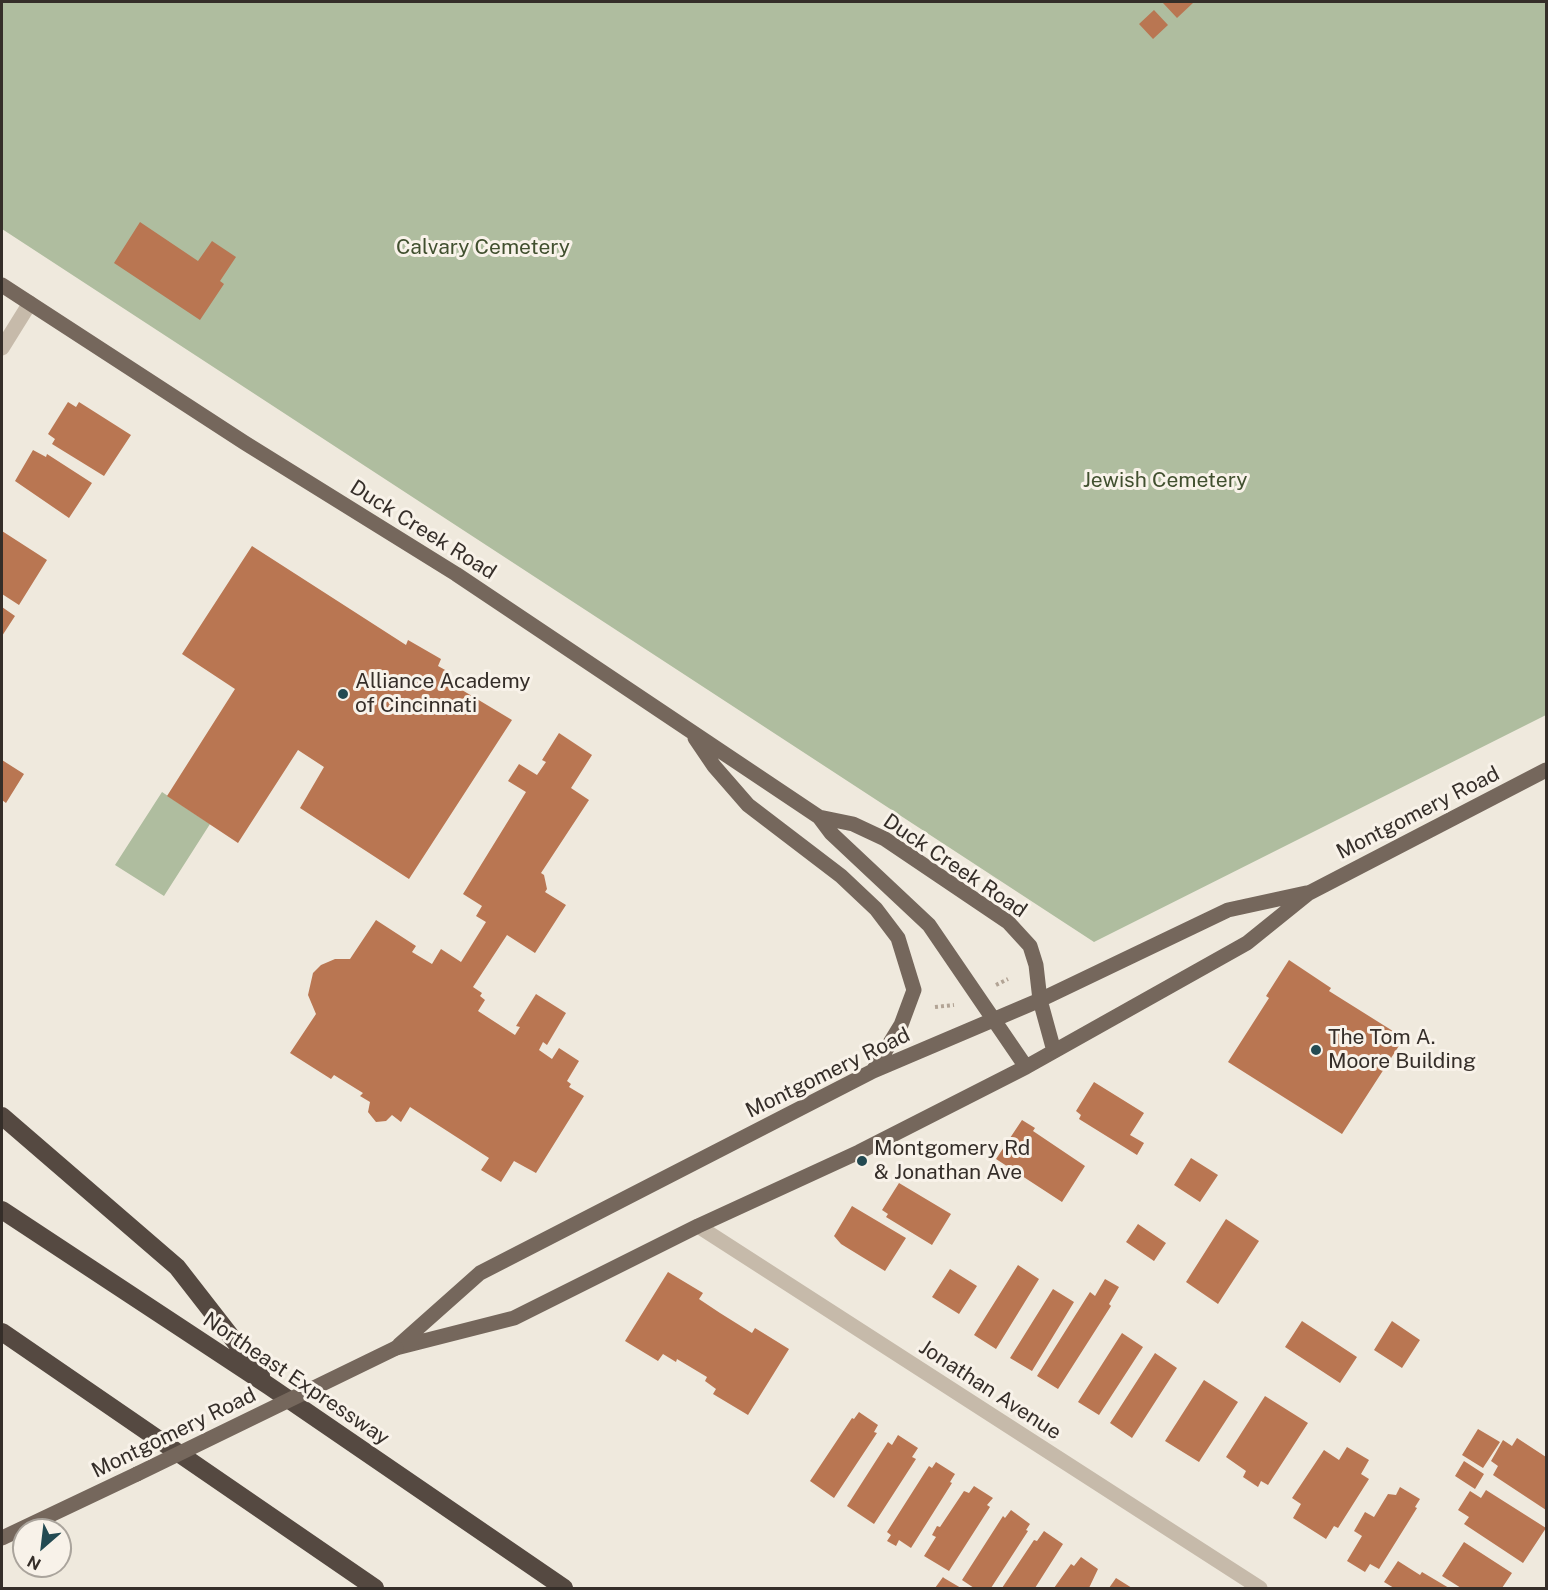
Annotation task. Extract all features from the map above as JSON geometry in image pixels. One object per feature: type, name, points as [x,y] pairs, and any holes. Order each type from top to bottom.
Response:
[{"type":"highway","points":[[2,1116],[177,1267],[269,1386]]},
{"type":"highway","name":"Northeast Expressway","points":[[2,1210],[269,1386],[564,1588]]},
{"type":"highway","points":[[2,1332],[375,1588]]},
{"type":"main road","name":"Duck Creek Road","points":[[2,285],[275,462],[456,574],[819,817],[831,833],[929,925],[1026,1067]]},
{"type":"main road","points":[[690,731],[714,766],[748,805],[841,876],[876,909],[898,938],[914,990],[901,1025],[873,1071]]},
{"type":"main road","name":"Montgomery Road","points":[[2,1538],[396,1348],[514,1318],[698,1226],[859,1152],[1026,1067],[1247,943],[1309,893],[1546,770]]},
{"type":"main road","name":"Duck Creek Road","points":[[819,817],[853,824],[885,839],[1008,922],[1030,946],[1036,965],[1040,1000],[1054,1051]]},
{"type":"main road","name":"Montgomery Road","points":[[396,1348],[480,1273],[873,1071],[1040,1000],[1228,910],[1309,893]]},
{"type":"street","points":[[2,348],[30,303]]},
{"type":"street","name":"Jonathan Avenue","points":[[698,1226],[1260,1588]]},
{"type":"green space","name":"Jewish Cemetery","points":[[2,2],[1546,2],[1546,715],[1094,942],[2,229]]},
{"type":"green space","points":[[162,792],[210,824],[164,896],[115,865]]},
{"type":"building","points":[[1194,2],[1177,18],[1163,3]]},
{"type":"building","points":[[1154,10],[1168,25],[1153,39],[1139,24]]},
{"type":"building","points":[[140,222],[198,261],[212,241],[236,257],[220,281],[224,284],[200,320],[114,263]]},
{"type":"building","points":[[68,402],[76,407],[79,402],[131,435],[104,476],[52,444],[55,439],[48,434]]},
{"type":"building","points":[[33,450],[46,457],[47,454],[92,483],[69,518],[15,481]]},
{"type":"building","points":[[2,531],[47,560],[19,605],[2,594]]},
{"type":"building","points":[[252,546],[406,645],[408,640],[441,659],[438,666],[447,671],[442,678],[512,720],[409,879],[300,808],[324,767],[298,750],[238,843],[167,796],[235,689],[182,654]]},
{"type":"building","points":[[2,607],[15,616],[2,636]]},
{"type":"building","points":[[559,733],[592,755],[571,788],[589,800],[541,873],[544,875],[547,889],[545,892],[566,905],[535,953],[507,935],[473,987],[482,993],[480,996],[485,1000],[478,1011],[515,1035],[520,1027],[516,1026],[536,994],[566,1013],[547,1045],[543,1042],[539,1050],[552,1059],[559,1048],[579,1061],[567,1081],[571,1084],[569,1087],[584,1096],[536,1173],[514,1161],[501,1182],[481,1170],[489,1158],[410,1107],[401,1122],[392,1115],[386,1121],[376,1122],[368,1112],[370,1102],[360,1096],[363,1093],[334,1075],[331,1079],[290,1053],[316,1014],[308,995],[313,973],[321,965],[335,959],[350,959],[376,920],[416,946],[412,952],[432,964],[441,949],[461,962],[486,922],[476,916],[482,906],[463,894],[526,792],[508,781],[519,764],[537,775],[546,762],[542,760]]},
{"type":"building","points":[[2,760],[24,774],[6,803],[2,800]]},
{"type":"building","name":"The Tom A. Moore Building","points":[[1289,960],[1331,988],[1329,991],[1404,1038],[1342,1134],[1228,1062],[1269,998],[1266,996]]},
{"type":"building","points":[[1094,1082],[1144,1113],[1130,1135],[1144,1143],[1137,1155],[1079,1119],[1081,1115],[1076,1111]]},
{"type":"building","points":[[1022,1120],[1035,1128],[1033,1131],[1085,1166],[1062,1202],[996,1159]]},
{"type":"building","points":[[1191,1158],[1218,1175],[1200,1202],[1174,1185]]},
{"type":"building","points":[[899,1183],[951,1214],[932,1245],[886,1217],[888,1214],[882,1210]]},
{"type":"building","points":[[852,1206],[906,1238],[885,1271],[841,1244],[834,1236]]},
{"type":"building","points":[[1226,1219],[1259,1241],[1218,1304],[1186,1282]]},
{"type":"building","points":[[1138,1224],[1166,1243],[1154,1261],[1126,1242]]},
{"type":"building","points":[[1018,1265],[1039,1279],[996,1349],[974,1335]]},
{"type":"building","points":[[950,1269],[977,1286],[959,1314],[932,1297]]},
{"type":"building","points":[[668,1272],[703,1293],[699,1299],[720,1313],[752,1333],[755,1328],[789,1349],[748,1415],[713,1394],[716,1389],[705,1381],[707,1377],[677,1359],[676,1362],[663,1354],[658,1361],[625,1341]]},
{"type":"building","points":[[1105,1279],[1119,1287],[1109,1304],[1111,1306],[1058,1389],[1037,1376],[1090,1292],[1095,1296]]},
{"type":"building","points":[[1053,1289],[1074,1302],[1032,1371],[1010,1358]]},
{"type":"building","points":[[1302,1321],[1357,1357],[1340,1383],[1285,1347]]},
{"type":"building","points":[[1392,1321],[1420,1340],[1402,1368],[1374,1350]]},
{"type":"building","points":[[1122,1333],[1143,1347],[1099,1415],[1078,1402]]},
{"type":"building","points":[[1155,1353],[1177,1368],[1132,1438],[1110,1423]]},
{"type":"building","points":[[1204,1380],[1238,1402],[1199,1462],[1165,1441]]},
{"type":"building","points":[[1265,1396],[1308,1423],[1268,1485],[1261,1481],[1258,1487],[1243,1477],[1246,1471],[1226,1457]]},
{"type":"building","points":[[859,1412],[878,1425],[874,1432],[877,1433],[834,1498],[810,1481],[852,1418],[854,1419]]},
{"type":"building","points":[[1478,1429],[1500,1442],[1483,1468],[1462,1455]]},
{"type":"building","points":[[898,1435],[918,1448],[912,1457],[916,1459],[874,1524],[847,1506],[888,1442],[892,1445]]},
{"type":"building","points":[[1517,1438],[1546,1457],[1546,1510],[1493,1475],[1498,1466],[1491,1461],[1503,1440],[1512,1446]]},
{"type":"building","points":[[1347,1447],[1369,1460],[1361,1474],[1369,1479],[1338,1528],[1334,1526],[1326,1539],[1293,1518],[1301,1504],[1292,1498],[1324,1450],[1339,1460]]},
{"type":"building","points":[[1464,1461],[1484,1474],[1475,1489],[1455,1476]]},
{"type":"building","points":[[936,1462],[955,1474],[950,1482],[952,1483],[911,1548],[899,1540],[896,1546],[887,1541],[891,1535],[887,1532],[929,1466],[932,1468]]},
{"type":"building","points":[[974,1486],[993,1498],[987,1505],[990,1507],[949,1571],[924,1556],[936,1537],[932,1535],[937,1526],[940,1527],[964,1491],[969,1493]]},
{"type":"building","points":[[1400,1487],[1420,1499],[1415,1507],[1417,1508],[1379,1569],[1370,1564],[1365,1572],[1347,1561],[1362,1536],[1354,1531],[1365,1512],[1374,1517],[1388,1494],[1396,1495]]},
{"type":"building","points":[[1486,1490],[1546,1528],[1523,1563],[1464,1524],[1469,1517],[1458,1510],[1470,1491],[1481,1498]]},
{"type":"building","points":[[1011,1510],[1030,1524],[1026,1530],[1028,1531],[991,1588],[974,1588],[962,1580],[1003,1516],[1005,1518]]},
{"type":"building","points":[[1044,1531],[1063,1544],[1035,1588],[1002,1588],[1034,1540],[1037,1541]]},
{"type":"building","points":[[1464,1542],[1512,1573],[1502,1588],[1461,1588],[1442,1576]]},
{"type":"building","points":[[1081,1557],[1098,1569],[1089,1588],[1054,1588],[1071,1564],[1074,1566]]},
{"type":"building","points":[[1398,1561],[1420,1575],[1422,1572],[1449,1588],[1394,1588],[1384,1582]]},
{"type":"building","points":[[944,1578],[961,1588],[935,1588]]},
{"type":"building","points":[[1116,1578],[1132,1588],[1109,1588]]},
{"type":"place","name":"Alliance Academy of Cincinnati","points":[[343,694]]},
{"type":"place","name":"The Tom A. Moore Building","points":[[1316,1050]]},
{"type":"place","name":"Montgomery Rd & Jonathan Ave","points":[[862,1161]]},
{"type":"park label","name":"Calvary Cemetery","points":[[483,248]]}]
